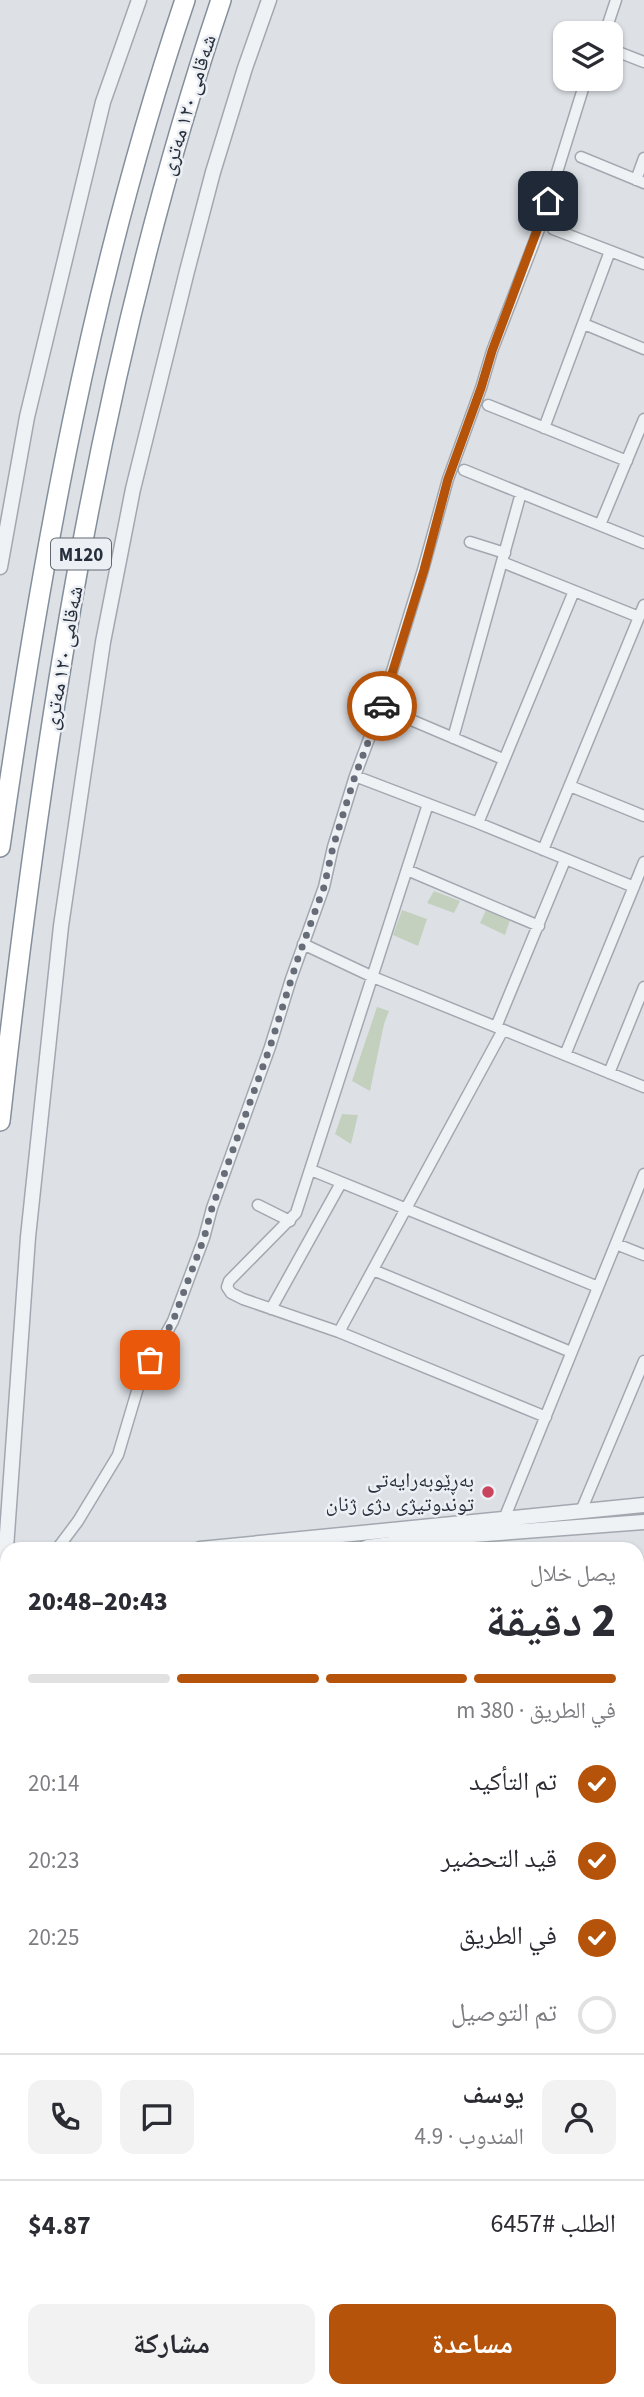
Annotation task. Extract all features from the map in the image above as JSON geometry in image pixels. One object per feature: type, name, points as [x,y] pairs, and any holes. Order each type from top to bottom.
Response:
[{"type":"highway","name":"شەقامی ١٢٠ مەتری","points":[[0,847],[48,540],[79,384],[128,183],[186,0]]},
{"type":"highway","name":"شەقامی ١٢٠ مەتری","points":[[0,1121],[45,763],[93,489],[139,280],[165,181],[221,0]]},
{"type":"street","points":[[0,567],[27,417],[103,102],[139,0]]},
{"type":"street","points":[[8,1542],[31,1210],[61,926],[103,642],[133,489],[190,259],[241,80],[269,0]]},
{"type":"street","points":[[609,21],[616,0]]},
{"type":"street","points":[[623,54],[644,62]]},
{"type":"street","points":[[62,1542],[118,1455],[140,1381],[173,1321],[324,887],[355,776],[381,707],[424,570],[448,479],[492,351],[540,227],[582,91]]},
{"type":"street","points":[[581,157],[640,181],[644,158]]},
{"type":"street","points":[[553,229],[644,264]]},
{"type":"street","points":[[544,428],[610,251]]},
{"type":"street","points":[[584,324],[644,349]]},
{"type":"street","points":[[488,405],[627,461]]},
{"type":"street","points":[[600,525],[644,419]]},
{"type":"street","points":[[464,470],[644,543]]},
{"type":"street","points":[[453,737],[521,493]]},
{"type":"street","points":[[470,542],[574,591],[639,617]]},
{"type":"street","points":[[478,822],[574,591]]},
{"type":"street","points":[[543,850],[644,605]]},
{"type":"street","points":[[390,712],[503,759]]},
{"type":"street","points":[[355,776],[478,822],[634,887]]},
{"type":"street","points":[[570,786],[644,816]]},
{"type":"street","points":[[428,804],[296,1213],[229,1281],[227,1287],[231,1293],[339,1332],[546,1417]]},
{"type":"street","points":[[339,1332],[500,1029],[565,860]]},
{"type":"street","points":[[565,1055],[644,862]]},
{"type":"street","points":[[407,870],[539,926]]},
{"type":"street","points":[[303,944],[373,977],[644,1087]]},
{"type":"street","points":[[609,1073],[644,987]]},
{"type":"street","points":[[311,1170],[598,1287]]},
{"type":"street","points":[[503,1519],[644,1174]]},
{"type":"street","points":[[271,1309],[341,1183]]},
{"type":"street","points":[[258,1205],[290,1222]]},
{"type":"street","points":[[616,1244],[644,1255]]},
{"type":"street","points":[[373,1270],[571,1352]]},
{"type":"street","points":[[581,1511],[644,1361]]},
{"type":"street","points":[[276,1542],[644,1505]]},
{"type":"street","points":[[394,1542],[644,1522]]},
{"type":"street","points":[[395,1531],[420,1539]]},
{"type":"green space","points":[[434,891],[460,901],[454,913],[427,903]]},
{"type":"green space","points":[[402,910],[427,919],[418,946],[393,935]]},
{"type":"green space","points":[[486,910],[510,920],[505,935],[480,923]]},
{"type":"green space","points":[[377,1007],[389,1011],[370,1091],[352,1081]]},
{"type":"green space","points":[[342,1114],[358,1115],[351,1144],[335,1134]]},
{"type":"way so far","points":[[150,1360],[173,1321],[204,1238],[212,1208],[324,887],[355,776],[382,706]]},
{"type":"place","name":"بەڕێوبەرایەتی توندوتیژی دژی ژنان","points":[[488,1492]]},
{"type":"route","points":[[382,706],[424,570],[448,479],[548,201]]}]
